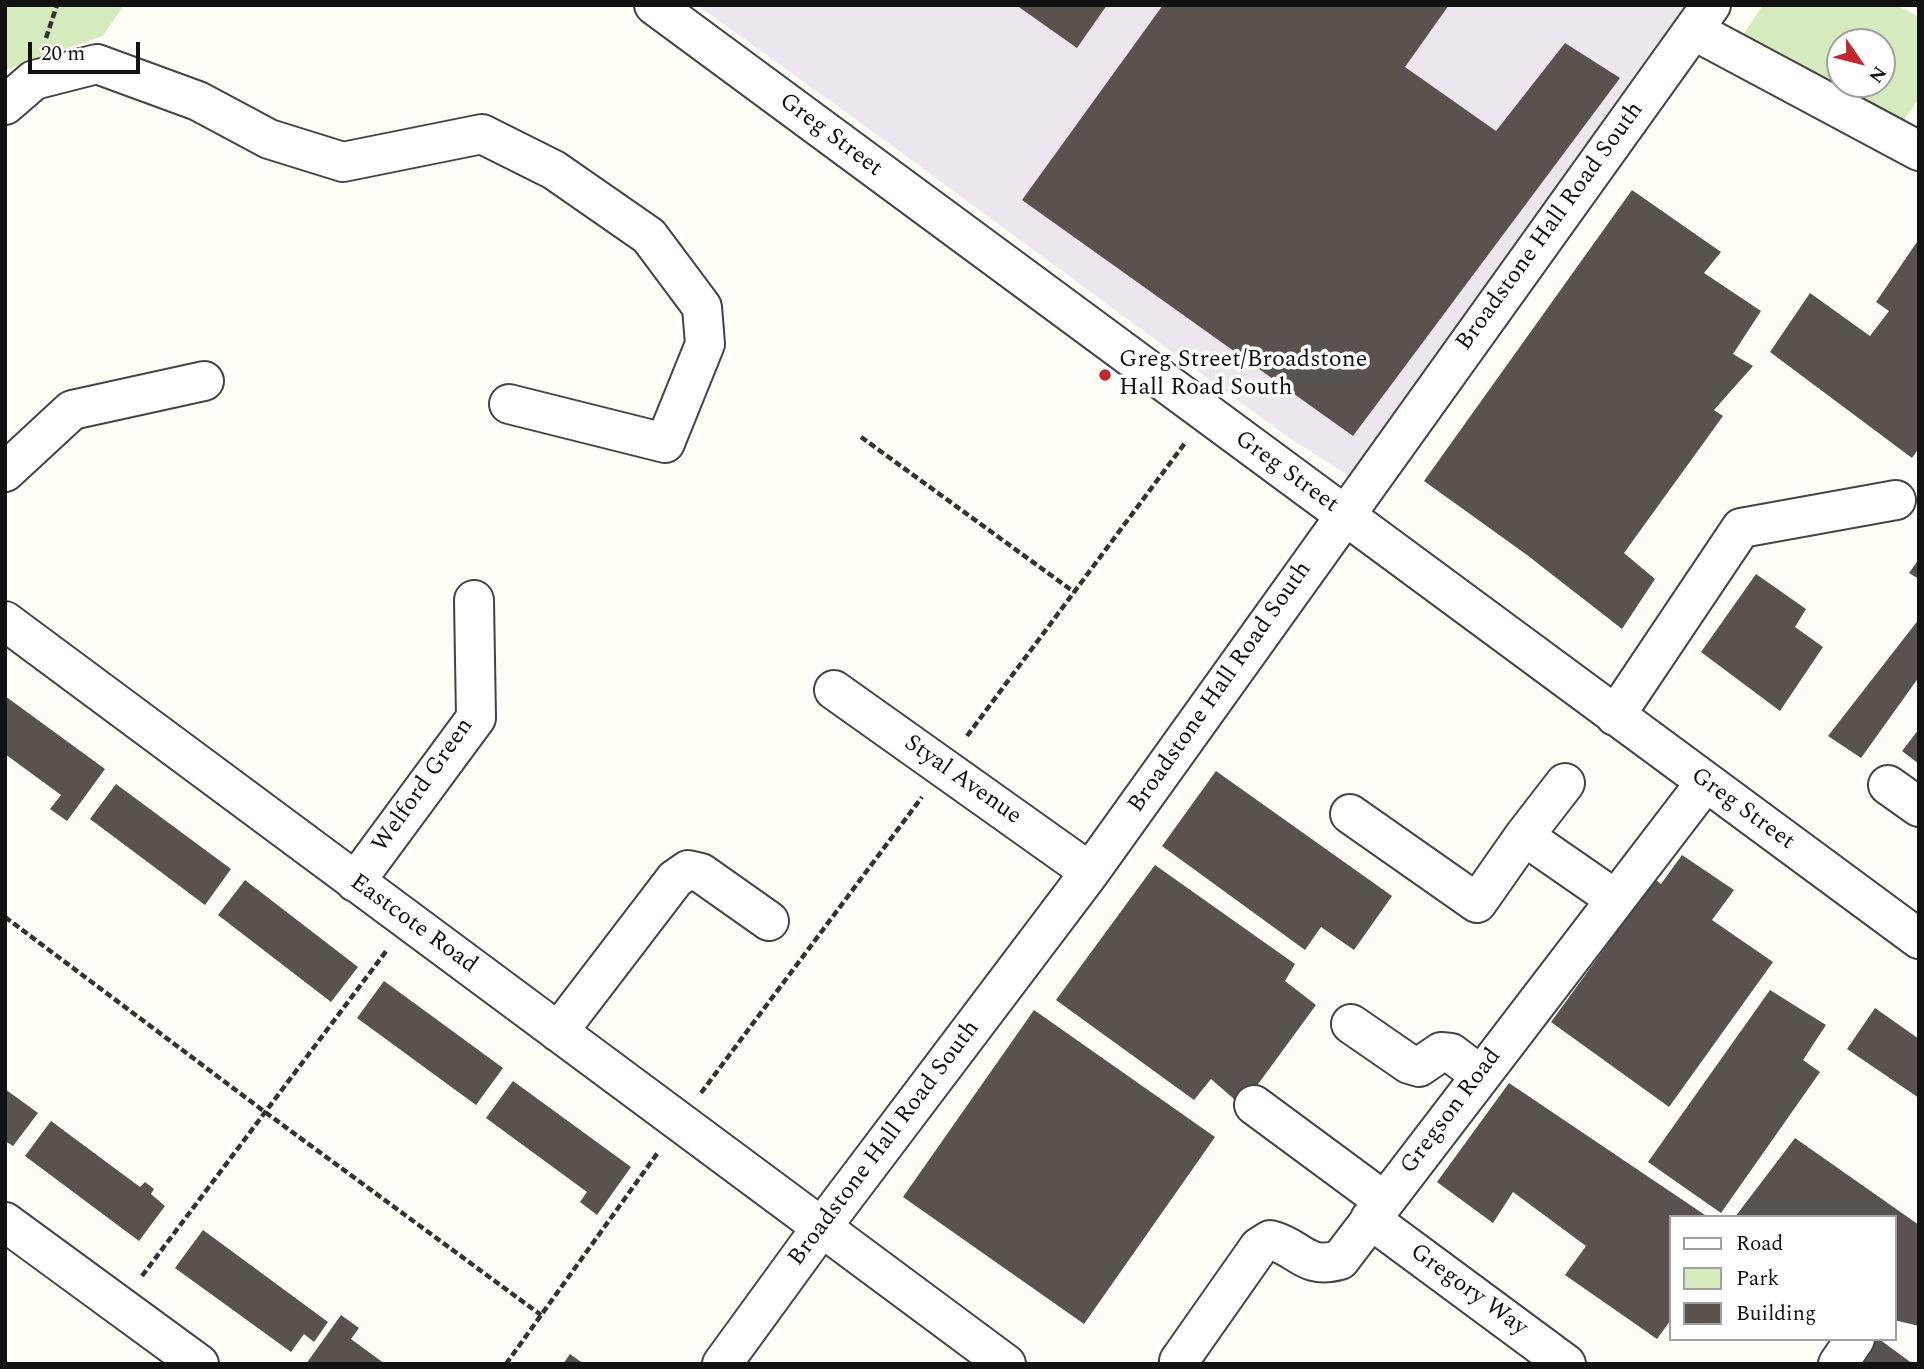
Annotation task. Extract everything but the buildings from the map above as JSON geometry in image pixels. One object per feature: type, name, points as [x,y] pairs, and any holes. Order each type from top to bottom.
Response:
[{"type":"street","name":"Greg Street","points":[[654,5],[1919,939]]},
{"type":"street","points":[[1702,17],[1919,151]]},
{"type":"street","name":"Broadstone Hall Road South","points":[[722,1364],[821,1228],[1090,872],[1702,17]]},
{"type":"street","points":[[5,105],[34,80],[97,64],[198,102],[269,139],[343,162],[482,134],[554,170],[649,236],[702,307],[705,344],[665,443],[509,404]]},
{"type":"street","points":[[5,472],[72,410],[204,381]]},
{"type":"street","points":[[1615,716],[1741,528],[1896,500]]},
{"type":"street","name":"Welford Green","points":[[355,882],[476,718],[474,600]]},
{"type":"street","name":"Eastcote Road","points":[[5,621],[1006,1364]]},
{"type":"street","name":"Styal Avenue","points":[[834,690],[1090,872]]},
{"type":"street","points":[[1350,814],[1477,903],[1564,783]]},
{"type":"street","name":"Gregson Road","points":[[1179,1361],[1259,1247],[1270,1240],[1283,1243],[1306,1260],[1326,1264],[1340,1260],[1705,783]]},
{"type":"street","points":[[1888,785],[1919,807]]},
{"type":"street","points":[[1524,836],[1615,899]]},
{"type":"street","points":[[558,1032],[675,879],[688,870],[701,873],[769,921]]},
{"type":"street","points":[[1351,1024],[1409,1065],[1419,1067],[1441,1052],[1451,1053],[1480,1075]]},
{"type":"street","name":"Gregory Way","points":[[1254,1105],[1377,1210],[1566,1364]]},
{"type":"street","points":[[5,1222],[121,1304],[199,1364]]},
{"type":"street","points":[[1838,1364],[1854,1341]]},
{"type":"path","points":[[506,1364],[679,1122],[1206,414]]},
{"type":"path","points":[[861,437],[1074,592]]},
{"type":"path","points":[[5,916],[541,1315]]},
{"type":"path","points":[[121,1304],[409,921]]},
{"type":"shaded area","points":[[697,5],[1687,5],[1352,478],[1285,435]]},
{"type":"green space","points":[[5,5],[124,5],[103,36],[5,70]]},
{"type":"green space","points":[[1763,5],[1897,5],[1919,17],[1919,99],[1900,125],[1842,98],[1896,98],[1896,28],[1826,28],[1826,91],[1734,48]]},
{"type":"place","name":"Greg Street/Broadstone Hall Road South","points":[[1105,375]]}]
